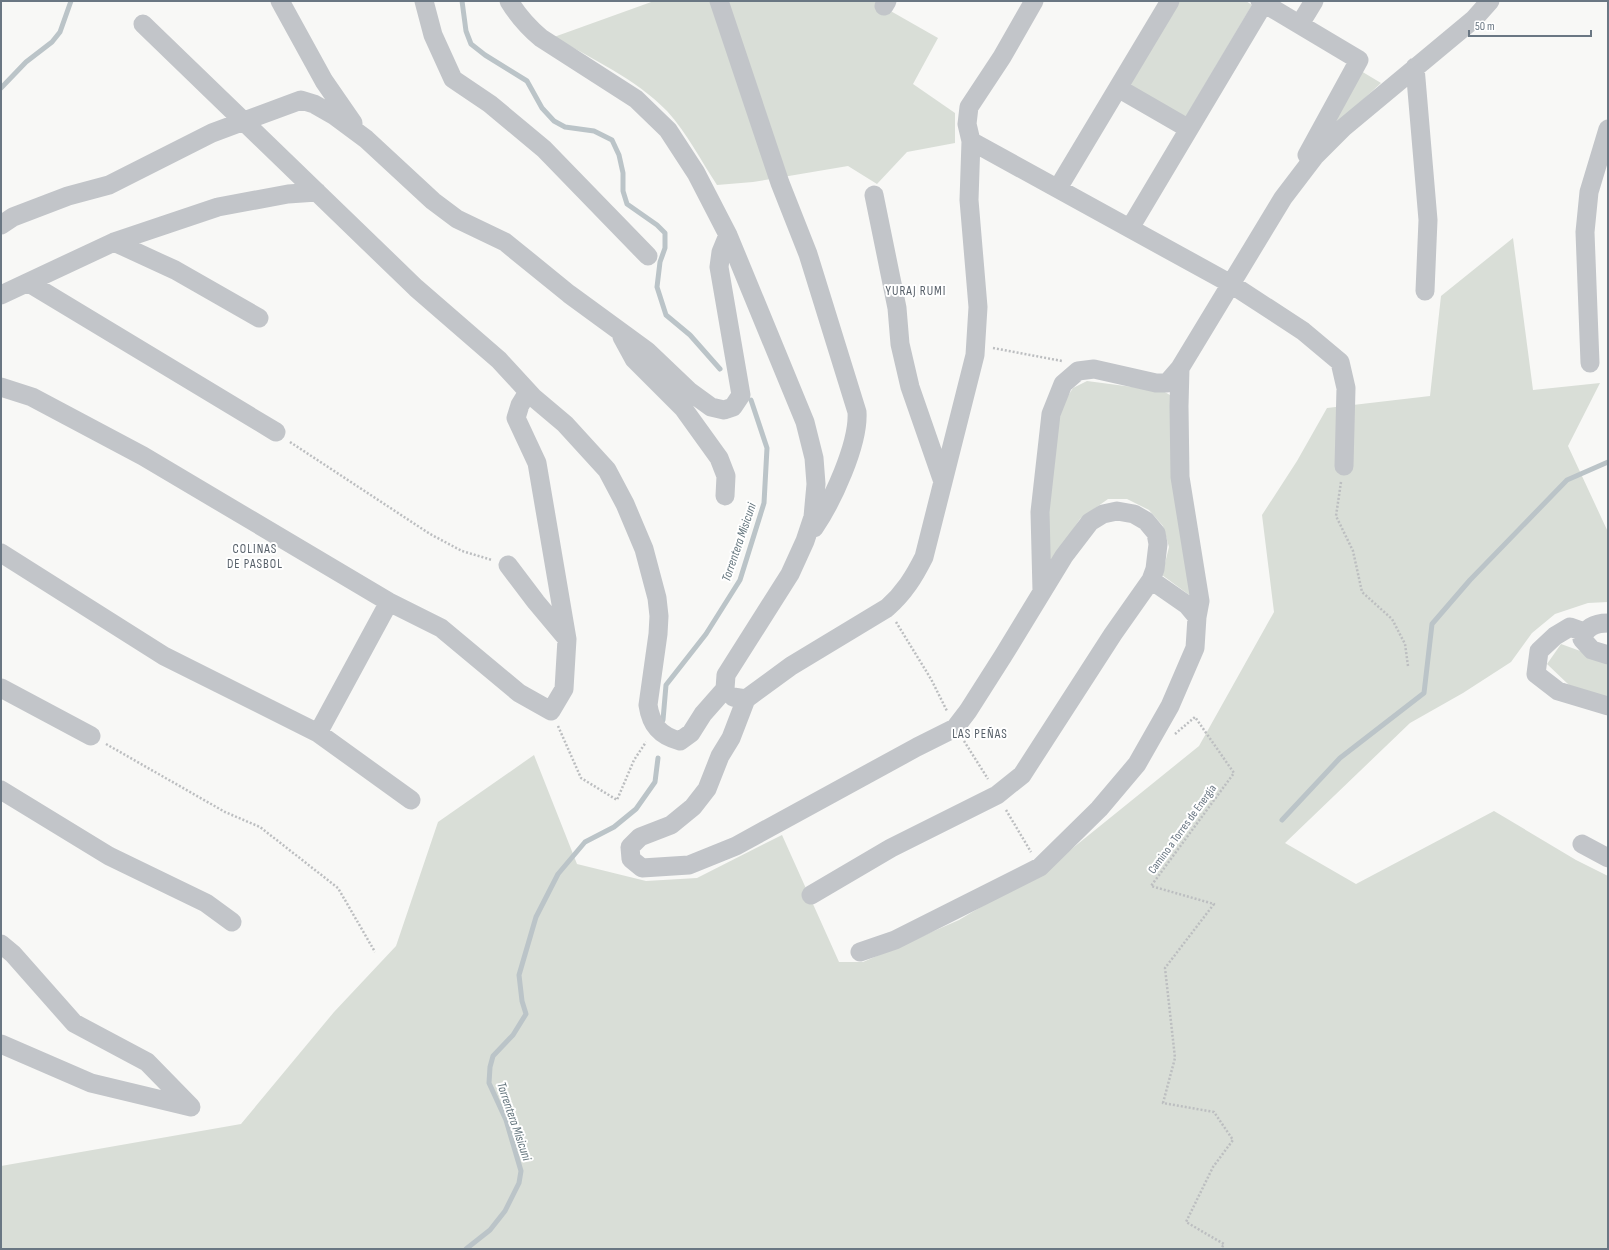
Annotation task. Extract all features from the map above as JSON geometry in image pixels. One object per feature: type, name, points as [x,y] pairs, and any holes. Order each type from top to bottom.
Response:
[{"type":"street","points":[[280,1],[324,81],[345,113],[366,139]]},
{"type":"street","points":[[424,1],[433,35],[453,79],[490,104],[544,149],[648,256]]},
{"type":"street","points":[[143,24],[243,122],[292,166],[416,288],[499,360],[528,392],[565,424],[606,470],[625,504],[644,549],[657,598],[660,616],[648,705],[650,717],[655,728],[669,739],[680,741],[691,733],[703,714],[725,689],[726,674],[790,574],[805,541],[813,517],[816,484],[814,458],[807,429],[792,386],[728,235],[696,173],[668,130],[636,99],[541,38],[520,18],[509,1]]},
{"type":"street","points":[[719,1],[780,183],[808,254],[857,412],[858,423],[855,435],[840,477],[825,511],[805,541]]},
{"type":"street","points":[[811,894],[891,848],[997,795],[1022,775],[1113,634],[1151,580],[1155,569],[1158,544],[1156,533],[1146,521],[1134,514],[1117,511],[1103,514],[1090,522],[1064,556],[976,699],[955,728],[917,747],[736,846],[689,865],[642,868],[630,859],[630,847],[640,837],[671,825],[693,807],[707,789],[720,756],[731,738],[746,699],[791,666],[887,608],[911,582],[924,557],[975,354],[978,307],[969,200],[971,141],[967,124],[969,107],[1002,57],[1034,1]]},
{"type":"street","points":[[1058,188],[1170,1]]},
{"type":"street","points":[[1300,24],[1314,1]]},
{"type":"street","points":[[1283,198],[1316,156],[1343,128],[1415,67],[1474,20],[1490,1]]},
{"type":"street","points":[[1042,591],[1040,512],[1051,414],[1064,384],[1078,371],[1094,370],[1156,383],[1167,383],[1180,368],[1283,198],[1360,60],[1262,2],[1189,130],[1130,228]]},
{"type":"street","points":[[1415,67],[1428,220],[1425,291]]},
{"type":"street","points":[[1118,88],[1189,130]]},
{"type":"street","points":[[1,225],[13,217],[68,196],[109,185],[212,133],[301,100],[314,104],[335,116],[366,139],[433,201],[457,219],[505,242],[569,294],[647,352],[689,391],[711,408],[724,410],[733,407],[741,395],[719,266],[721,252],[728,235]]},
{"type":"street","points":[[1590,363],[1585,232],[1589,192],[1608,128]]},
{"type":"street","points":[[971,141],[1231,284],[1304,331],[1340,362],[1346,388],[1344,466]]},
{"type":"street","points":[[1,296],[114,242],[218,207],[288,194],[317,192]]},
{"type":"street","points":[[874,195],[896,308],[900,344],[910,387],[943,482]]},
{"type":"street","points":[[114,242],[175,270],[259,318]]},
{"type":"street","points":[[29,283],[276,432]]},
{"type":"street","points":[[617,329],[634,359],[683,408],[719,458],[726,476],[725,496]]},
{"type":"street","points":[[860,952],[895,940],[1040,867],[1099,809],[1137,764],[1170,706],[1195,648],[1197,617],[1200,601],[1180,477],[1180,368]]},
{"type":"street","points":[[1,387],[32,397],[142,456],[389,602],[441,628],[519,693],[551,711],[564,689],[567,639],[537,463],[516,418],[520,405],[528,392]]},
{"type":"street","points":[[1,554],[164,656],[318,733],[412,800]]},
{"type":"street","points":[[508,565],[567,639]]},
{"type":"street","points":[[1151,580],[1187,605],[1197,617]]},
{"type":"street","points":[[318,733],[389,602]]},
{"type":"street","points":[[1608,623],[1591,626],[1584,632],[1582,639],[1592,650],[1608,655]]},
{"type":"street","points":[[1584,632],[1570,627],[1555,636],[1539,651],[1536,674],[1558,691],[1608,706]]},
{"type":"street","points":[[1,688],[91,736]]},
{"type":"street","points":[[725,689],[733,697],[746,699]]},
{"type":"street","points":[[1,790],[109,856],[206,903],[232,922]]},
{"type":"street","points":[[1582,844],[1608,858]]},
{"type":"street","points":[[1,944],[13,954],[74,1023],[147,1062],[191,1107],[91,1082],[1,1044]]},
{"type":"path","points":[[976,342],[996,350],[1064,361],[1078,371]]},
{"type":"path","points":[[276,432],[430,534],[462,551],[508,565]]},
{"type":"path","points":[[1344,466],[1336,516],[1353,551],[1362,592],[1392,619],[1405,644],[1408,666]]},
{"type":"path","points":[[887,608],[931,678],[955,728]]},
{"type":"path","points":[[551,711],[580,778],[617,800],[634,760],[655,728]]},
{"type":"path","name":"Camino a Torres de Energía","points":[[1172,736],[1195,717],[1234,773],[1151,886],[1214,904],[1165,968],[1175,1058],[1163,1103],[1214,1112],[1233,1140],[1213,1167],[1186,1222],[1224,1244],[1221,1249]]},
{"type":"path","points":[[91,736],[226,812],[260,827],[338,888],[375,952]]},
{"type":"shaded area","points":[[654,1],[873,1],[938,38],[913,84],[955,113],[955,143],[907,152],[877,184],[848,166],[753,182],[717,185],[681,128],[667,111],[655,100],[628,79],[554,37]]},
{"type":"shaded area","points":[[1177,1],[1246,1],[1252,5],[1184,120],[1127,87]]},
{"type":"shaded area","points":[[1361,71],[1381,83],[1325,135]]},
{"type":"shaded area","points":[[1513,238],[1533,390],[1600,383],[1568,446],[1608,532],[1608,602],[1588,603],[1555,614],[1532,633],[1511,662],[1463,693],[1410,723],[1285,843],[1356,884],[1494,811],[1576,860],[1608,876],[1608,1249],[1,1249],[1,1166],[241,1124],[334,1012],[396,946],[438,822],[534,755],[577,864],[646,881],[697,878],[782,835],[839,962],[863,962],[959,920],[1053,864],[1199,746],[1274,612],[1262,515],[1297,461],[1327,408],[1430,396],[1441,296]]},
{"type":"shaded area","points":[[1087,381],[1163,391],[1170,395],[1192,597],[1162,575],[1169,547],[1163,526],[1149,510],[1127,499],[1108,499],[1080,519],[1048,567],[1045,509],[1053,446],[1062,405],[1073,388]]},
{"type":"shaded area","points":[[1561,644],[1608,661],[1608,699],[1569,685],[1547,664]]},
{"type":"waterway","points":[[1,88],[26,62],[52,42],[60,32],[71,1]]},
{"type":"waterway","name":"Torrentera Misicuni","points":[[462,1],[466,31],[471,44],[485,55],[527,81],[542,108],[554,121],[565,127],[594,131],[612,140],[619,155],[623,173],[623,191],[627,204],[657,225],[665,233],[665,248],[660,262],[657,287],[666,315],[690,335],[720,369]]},
{"type":"waterway","name":"Torrentera Misicuni","points":[[663,720],[666,685],[706,634],[740,580],[764,503],[767,448],[751,400]]},
{"type":"waterway","points":[[1282,820],[1340,758],[1424,693],[1432,624],[1470,580],[1567,480],[1608,462]]},
{"type":"waterway","name":"Torrentera Misicuni","points":[[466,1249],[490,1230],[505,1211],[519,1183],[521,1171],[506,1120],[489,1083],[490,1067],[493,1056],[513,1035],[526,1014],[522,1001],[519,975],[536,917],[558,874],[585,842],[614,827],[636,809],[655,782],[658,758]]},
{"type":"district","name":"YURAJ RUMI","points":[[916,290]]},
{"type":"district","name":"COLINAS DE PASBOL","points":[[255,556]]},
{"type":"district","name":"LAS PEÑAS","points":[[980,733]]}]
